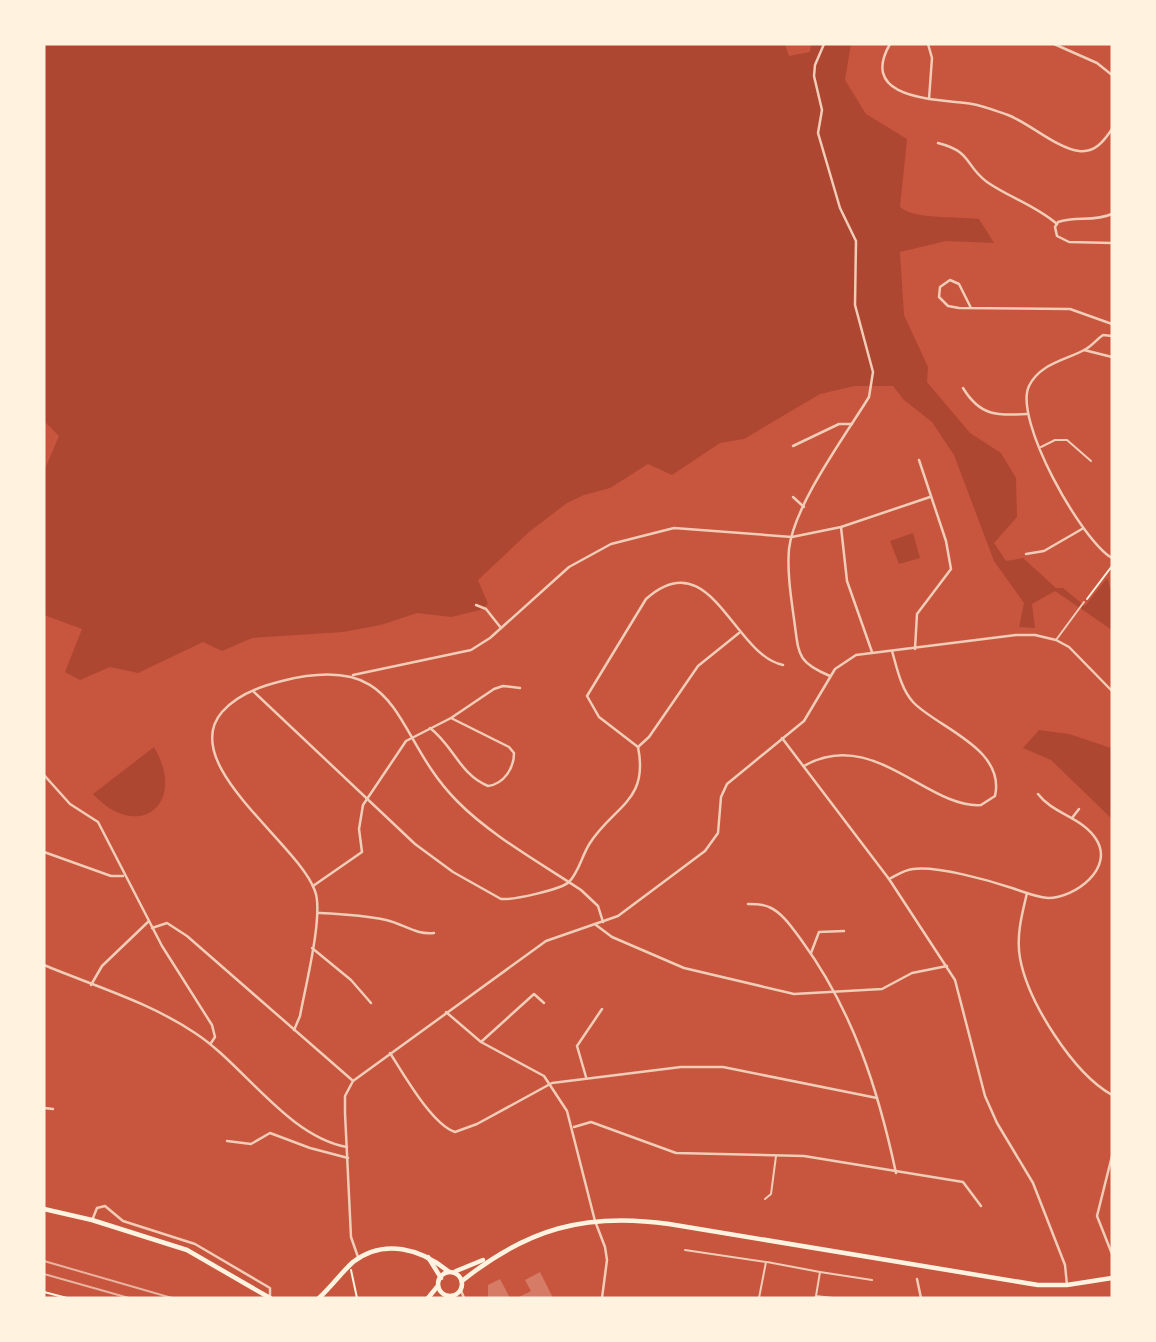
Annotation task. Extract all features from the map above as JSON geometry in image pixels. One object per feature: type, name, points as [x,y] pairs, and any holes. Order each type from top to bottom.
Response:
[{"type":"main road","points":[[44,1209],[92,1220],[187,1250],[270,1298]]},
{"type":"main road","points":[[319,1298],[359,1259],[397,1248],[413,1250],[448,1271],[455,1271],[488,1259],[533,1236],[595,1222],[655,1222],[996,1279],[1067,1285],[1112,1278]]},
{"type":"main road","points":[[427,1256],[441,1278]]},
{"type":"main road","points":[[438,1286],[440,1293],[449,1297],[460,1288],[462,1281],[488,1259]]},
{"type":"main road","points":[[428,1298],[448,1271]]},
{"type":"main road","points":[[455,1271],[462,1281]]},
{"type":"street","points":[[824,44],[815,65],[817,92],[822,110],[818,133],[840,208],[856,240],[855,305],[873,372],[869,397],[804,507],[792,537],[789,562],[798,651],[804,664],[830,677]]},
{"type":"street","points":[[890,44],[884,59],[889,81],[905,94],[986,107],[1031,125],[1076,151],[1095,148],[1112,129]]},
{"type":"street","points":[[929,44],[932,58],[929,99]]},
{"type":"street","points":[[1054,44],[1097,63],[1112,75]]},
{"type":"street","points":[[938,143],[960,150],[984,180],[1042,210],[1057,224],[1057,236],[1069,242],[1112,243]]},
{"type":"street","points":[[1057,224],[1067,219],[1096,219],[1112,214]]},
{"type":"street","points":[[971,308],[959,284],[950,281],[940,287],[939,297],[944,304],[971,308],[1070,309],[1112,324]]},
{"type":"street","points":[[1112,336],[1103,335],[1084,350],[1053,363],[1035,376],[1027,392],[1027,414],[1063,497],[1083,528],[1112,558]]},
{"type":"street","points":[[1084,350],[1112,356]]},
{"type":"street","points":[[963,388],[975,406],[988,414],[1027,414]]},
{"type":"street","points":[[793,446],[839,424],[852,424]]},
{"type":"street","points":[[915,649],[917,614],[951,569],[946,541],[919,460]]},
{"type":"street","points":[[793,497],[804,507]]},
{"type":"street","points":[[293,1030],[300,1016],[318,913],[313,886],[229,780],[213,754],[210,737],[217,719],[242,696],[300,677],[353,675],[471,650],[501,628],[569,567],[611,544],[674,528],[792,537],[841,527],[930,497]]},
{"type":"street","points":[[841,527],[848,581],[873,653]]},
{"type":"street","points":[[1026,554],[1044,551],[1083,528]]},
{"type":"street","points":[[253,691],[415,844],[453,872],[495,897],[515,898],[569,882],[594,837],[620,812],[635,791],[641,774],[638,747],[599,717],[587,695],[646,599],[660,587],[673,582],[690,583],[731,618],[739,633],[750,639],[769,661],[783,665]]},
{"type":"street","points":[[476,605],[486,609],[501,628]]},
{"type":"street","points":[[638,747],[649,737],[698,666],[739,633]]},
{"type":"street","points":[[359,1259],[351,1237],[345,1096],[353,1081],[546,941],[596,925],[630,909],[711,845],[718,833],[721,797],[727,784],[811,714],[830,677],[848,659],[873,653],[1016,635],[1056,640],[1076,653],[1112,691]]},
{"type":"street","points":[[804,766],[824,758],[859,758],[902,773],[961,803],[981,806],[996,796],[993,776],[975,747],[911,701],[892,651]]},
{"type":"street","points":[[353,675],[382,694],[412,737],[430,770],[458,803],[569,882],[598,906],[603,922]]},
{"type":"street","points":[[313,886],[362,852],[359,818],[366,800],[400,748],[412,737],[451,719],[494,689],[503,686],[520,688]]},
{"type":"street","points":[[430,729],[444,738],[466,772],[477,782],[488,786],[502,781],[512,766],[514,753],[509,747],[451,719]]},
{"type":"street","points":[[782,738],[889,879],[947,965],[961,994],[985,1096],[996,1123],[1033,1183],[1065,1265],[1067,1285]]},
{"type":"street","points":[[44,775],[70,804],[98,822],[152,928],[212,1025],[215,1037],[211,1044]]},
{"type":"street","points":[[889,879],[906,870],[926,869],[1001,884],[1041,897],[1062,896],[1091,877],[1100,858],[1098,845],[1090,831],[1046,805],[1038,793]]},
{"type":"street","points":[[1072,818],[1079,809]]},
{"type":"street","points":[[44,852],[111,876],[125,876]]},
{"type":"street","points":[[1027,893],[1019,936],[1020,959],[1028,986],[1042,1013],[1080,1067],[1112,1096]]},
{"type":"street","points":[[748,904],[761,905],[776,911],[811,953],[835,991],[857,1035],[877,1098],[896,1173]]},
{"type":"street","points":[[318,913],[365,916],[396,922],[417,934],[434,933]]},
{"type":"street","points":[[91,985],[102,966],[149,922]]},
{"type":"street","points":[[152,928],[163,923],[172,925],[353,1081]]},
{"type":"street","points":[[596,925],[625,943],[700,973],[794,994],[882,989],[912,973],[947,965]]},
{"type":"street","points":[[811,953],[820,932],[844,931]]},
{"type":"street","points":[[312,948],[351,980],[371,1003]]},
{"type":"street","points":[[44,965],[153,1009],[211,1044],[280,1110],[327,1142],[347,1147]]},
{"type":"street","points":[[481,1042],[534,994],[544,1003]]},
{"type":"street","points":[[586,1077],[577,1046],[602,1009]]},
{"type":"street","points":[[446,1012],[481,1042],[532,1068],[552,1083],[574,1127],[595,1222],[605,1247],[607,1260],[602,1298]]},
{"type":"street","points":[[390,1052],[429,1109],[445,1127],[455,1132],[477,1124],[552,1083],[586,1077],[708,1066],[877,1098]]},
{"type":"street","points":[[44,1108],[53,1109]]},
{"type":"street","points":[[574,1127],[591,1122],[676,1153],[826,1159],[896,1173],[963,1182],[981,1206]]},
{"type":"street","points":[[227,1141],[251,1144],[270,1133],[310,1148],[348,1157]]},
{"type":"street","points":[[1112,1156],[1097,1216],[1112,1254]]},
{"type":"street","points":[[92,1220],[97,1208],[105,1206],[123,1221],[195,1244],[270,1288],[270,1298]]},
{"type":"street","points":[[917,1279],[921,1298]]},
{"type":"street","points":[[460,1288],[464,1298]]},
{"type":"lane","points":[[1041,447],[1055,440],[1069,440],[1091,461]]},
{"type":"lane","points":[[1056,640],[1084,602]]},
{"type":"lane","points":[[765,1199],[771,1194],[776,1155]]},
{"type":"lane","points":[[685,1250],[872,1280]]},
{"type":"lane","points":[[759,1298],[765,1262]]},
{"type":"lane","points":[[820,1272],[816,1297],[832,1298]]},
{"type":"path","points":[[1084,602],[1112,566]]},
{"type":"path","points":[[351,1269],[356,1298]]},
{"type":"path","points":[[44,1292],[68,1298]]},
{"type":"shaded area","points":[[44,44],[785,44],[789,56],[810,52],[811,44],[851,44],[845,80],[866,114],[907,139],[900,207],[926,216],[979,219],[994,243],[946,241],[900,252],[904,315],[928,367],[927,382],[970,433],[1001,453],[1016,478],[1017,517],[994,543],[1006,561],[1023,558],[1056,588],[1063,588],[1085,606],[1107,578],[1112,593],[1112,630],[1055,591],[1032,604],[1035,628],[1019,627],[1024,603],[994,561],[954,455],[932,422],[904,400],[893,386],[855,386],[820,394],[744,439],[720,443],[672,475],[648,464],[610,488],[567,503],[529,532],[478,580],[488,604],[480,610],[451,617],[417,613],[381,625],[343,632],[252,638],[222,651],[203,642],[138,673],[110,667],[80,680],[65,672],[82,629],[44,615],[44,471],[59,436],[44,421]]},
{"type":"shaded area","points":[[913,533],[920,558],[899,564],[890,541]]},
{"type":"shaded area","points":[[1039,730],[1069,734],[1111,748],[1112,819],[1051,760],[1023,748]]},
{"type":"shaded area","points":[[154,747],[163,767],[165,785],[162,800],[153,810],[141,816],[126,815],[110,808],[93,794]]},
{"type":"building","points":[[540,1272],[553,1298],[517,1298],[531,1291],[525,1280]]},
{"type":"building","points":[[500,1279],[510,1298],[488,1298],[488,1285]]},
{"type":"railway","points":[[44,1261],[172,1298]]},
{"type":"railway","points":[[44,1274],[129,1298]]}]
